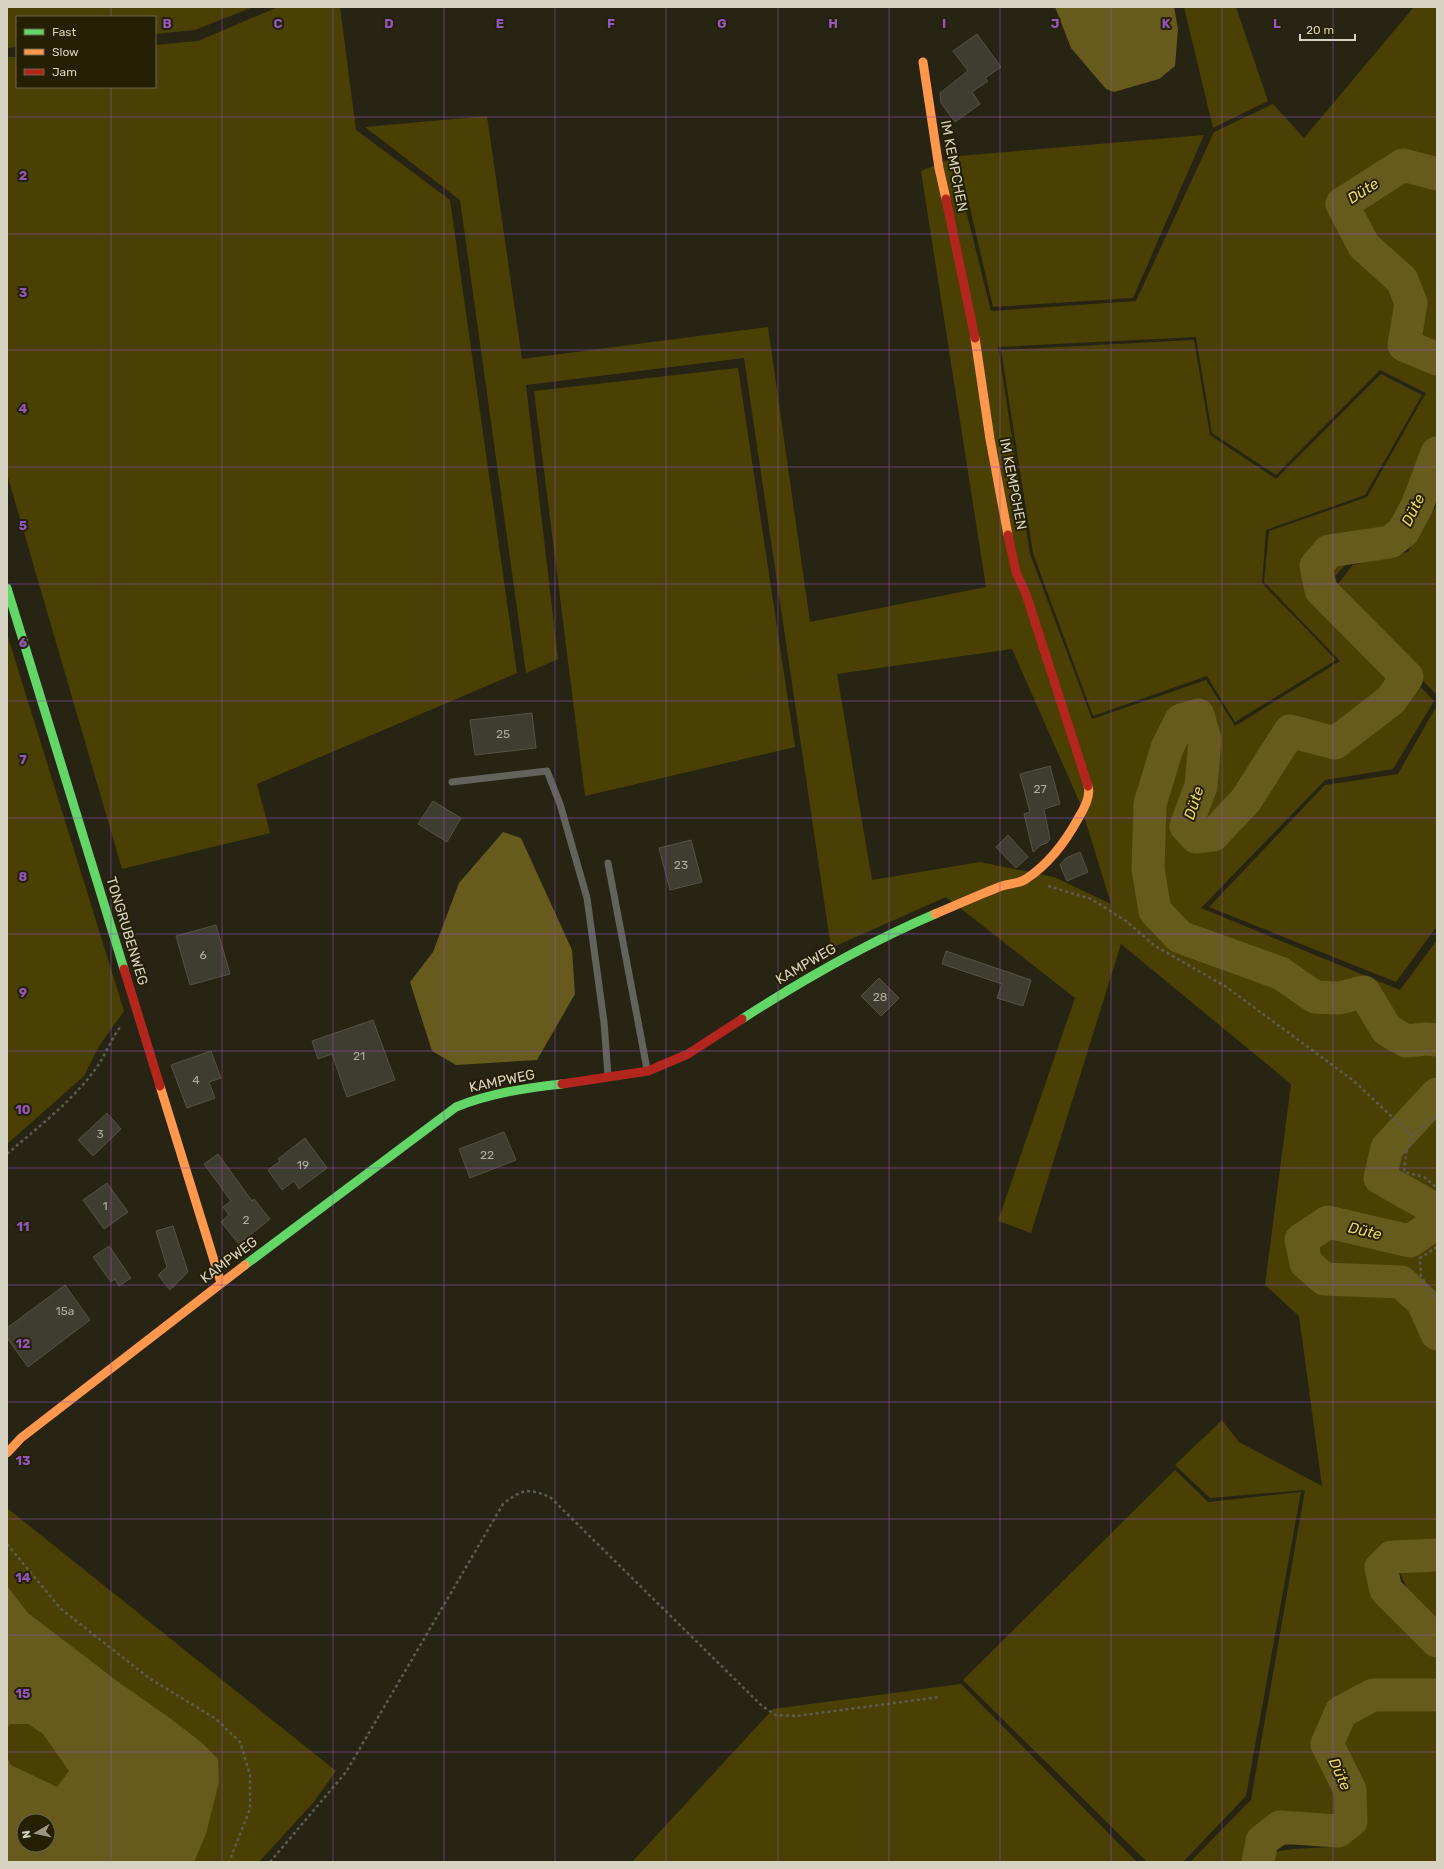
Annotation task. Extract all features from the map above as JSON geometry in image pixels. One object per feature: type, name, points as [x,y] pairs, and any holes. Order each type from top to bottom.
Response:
[{"type":"street","name":"IM KEMPCHEN","points":[[923,62],[939,168],[972,320],[990,439],[1016,572],[1026,594],[1090,791],[1085,808],[1055,853],[1024,880]]},
{"type":"street","name":"TONGRUBENWEG","points":[[7,588],[221,1283]]},
{"type":"street","name":"KAMPWEG","points":[[7,1453],[21,1438],[221,1283],[456,1107],[471,1100],[518,1089],[609,1078],[648,1071],[688,1054],[788,989],[888,934],[1004,885],[1024,880]]},
{"type":"lane","points":[[452,782],[547,771],[560,804],[587,898],[604,1022],[609,1078]]},
{"type":"lane","points":[[608,863],[648,1071]]},
{"type":"path","points":[[1024,880],[1066,890],[1091,899],[1126,921],[1155,946],[1225,986],[1354,1081],[1412,1136]]},
{"type":"path","points":[[7,1154],[68,1100],[95,1070],[114,1034],[136,1009]]},
{"type":"path","points":[[1437,1115],[1412,1136],[1406,1154],[1404,1172],[1424,1176],[1437,1188]]},
{"type":"path","points":[[1437,1247],[1420,1258],[1421,1276],[1437,1302]]},
{"type":"path","points":[[270,1862],[346,1772],[504,1504],[516,1494],[533,1490],[550,1497],[762,1706],[776,1715],[797,1716],[939,1697]]},
{"type":"path","points":[[7,1544],[61,1609],[149,1678],[216,1719],[240,1742],[250,1775],[250,1809],[229,1862]]},
{"type":"shaded area","points":[[7,7],[253,7],[195,30],[156,34],[156,16],[16,16],[16,47],[7,48]]},
{"type":"shaded area","points":[[278,7],[340,7],[356,130],[450,200],[517,673],[257,784],[270,833],[122,869],[7,474],[7,57],[16,57],[16,88],[156,88],[156,45],[198,41]]},
{"type":"shaded area","points":[[1055,7],[1174,7],[1178,29],[1175,66],[1159,79],[1114,92],[1106,89],[1071,48]]},
{"type":"shaded area","points":[[1184,7],[1236,7],[1268,101],[1213,128]]},
{"type":"shaded area","points":[[1414,7],[1437,7],[1437,492],[1403,546],[1350,560],[1324,588],[1434,701],[1393,769],[1325,780],[1201,908],[1400,990],[1437,940],[1437,1551],[1391,1563],[1409,1604],[1437,1634],[1437,1707],[1421,1700],[1372,1705],[1344,1715],[1337,1733],[1347,1771],[1336,1838],[1273,1847],[1258,1862],[1190,1862],[1251,1800],[1305,1490],[1210,1498],[1175,1465],[1222,1420],[1239,1442],[1322,1486],[1299,1316],[1265,1285],[1291,1084],[1121,944],[1031,1233],[998,1221],[1075,998],[946,897],[831,948],[744,358],[526,385],[558,659],[526,673],[460,200],[365,127],[487,116],[522,359],[768,327],[810,622],[986,587],[921,171],[953,158],[991,311],[1136,301],[1214,132],[1273,104],[1304,138]],"holes":[[[1196,337],[1212,433],[1276,475],[1380,370],[1426,393],[1367,497],[1269,531],[1264,582],[1340,661],[1235,726],[1206,680],[1092,719],[1030,554],[998,347]],[[1012,649],[1080,803],[1111,904],[1054,877],[980,862],[872,880],[837,674]]]},
{"type":"shaded area","points":[[1204,135],[1133,298],[993,307],[958,156]]},
{"type":"shaded area","points":[[1194,340],[1210,435],[1276,479],[1381,374],[1422,395],[1365,495],[1266,530],[1262,583],[1336,660],[1235,722],[1207,676],[1093,716],[1033,553],[1001,350]]},
{"type":"shaded area","points":[[738,368],[795,747],[585,796],[534,391]]},
{"type":"shaded area","points":[[1437,505],[1437,695],[1334,589],[1353,565],[1408,552]]},
{"type":"shaded area","points":[[7,634],[124,1011],[99,1046],[84,1076],[7,1144]]},
{"type":"shaded area","points":[[1437,705],[1437,926],[1396,982],[1209,907],[1325,785],[1398,774]]},
{"type":"shaded area","points":[[503,832],[521,838],[572,950],[575,994],[537,1060],[456,1065],[432,1051],[410,982],[433,952],[459,883]]},
{"type":"shaded area","points":[[1175,1470],[1208,1502],[1301,1492],[1246,1796],[1183,1862],[1147,1862],[963,1680]]},
{"type":"shaded area","points":[[7,1508],[336,1771],[313,1803],[259,1862],[7,1862]]},
{"type":"shaded area","points":[[1437,1556],[1437,1628],[1416,1607],[1396,1565]]},
{"type":"shaded area","points":[[7,1586],[28,1613],[121,1684],[201,1742],[218,1759],[219,1782],[206,1834],[194,1862],[7,1862],[7,1757],[11,1765],[57,1787],[69,1771],[43,1734],[28,1724],[10,1724],[7,1728]]},
{"type":"shaded area","points":[[961,1684],[1137,1862],[632,1862],[773,1709]]},
{"type":"shaded area","points":[[1398,1707],[1421,1707],[1437,1712],[1437,1862],[1266,1862],[1273,1852],[1294,1849],[1332,1847],[1341,1840],[1349,1806],[1351,1788],[1349,1767],[1342,1739],[1344,1727],[1351,1719],[1360,1713],[1372,1710]]},
{"type":"building","points":[[977,34],[1001,67],[985,78],[988,81],[972,92],[980,104],[955,122],[941,103],[940,93],[968,71],[953,51]]},
{"type":"building","points":[[532,713],[536,748],[475,755],[470,720]]},
{"type":"building","points":[[1050,766],[1060,804],[1044,809],[1050,839],[1047,843],[1041,845],[1033,852],[1024,814],[1030,812],[1020,774]]},
{"type":"building","points":[[433,801],[461,818],[447,842],[418,824]]},
{"type":"building","points":[[1008,835],[1028,857],[1016,868],[996,847]]},
{"type":"building","points":[[691,840],[702,882],[670,890],[659,848]]},
{"type":"building","points":[[1080,852],[1088,872],[1067,881],[1060,865],[1066,858]]},
{"type":"building","points":[[216,925],[230,974],[190,985],[176,936]]},
{"type":"building","points":[[946,951],[1031,980],[1023,1006],[997,998],[1002,984],[942,964]]},
{"type":"building","points":[[879,978],[899,998],[881,1016],[861,996]]},
{"type":"building","points":[[373,1020],[395,1080],[347,1097],[332,1054],[318,1059],[312,1041]]},
{"type":"building","points":[[211,1051],[221,1078],[209,1082],[215,1098],[187,1108],[171,1065]]},
{"type":"building","points":[[107,1113],[121,1129],[93,1156],[78,1140]]},
{"type":"building","points":[[504,1132],[516,1160],[470,1178],[459,1149]]},
{"type":"building","points":[[305,1138],[327,1168],[299,1189],[294,1181],[282,1190],[268,1170],[280,1161],[278,1159]]},
{"type":"building","points":[[218,1154],[252,1201],[254,1199],[270,1219],[239,1244],[221,1222],[229,1215],[223,1207],[231,1201],[204,1164]]},
{"type":"building","points":[[107,1183],[128,1212],[104,1229],[83,1200]]},
{"type":"building","points":[[173,1226],[188,1272],[170,1290],[158,1275],[167,1267],[156,1231]]},
{"type":"building","points":[[109,1246],[131,1278],[119,1286],[115,1279],[111,1282],[93,1257]]},
{"type":"building","points":[[65,1285],[90,1320],[28,1367],[7,1338],[7,1328]]},
{"type":"waterway","name":"Düte","points":[[1437,174],[1403,165],[1342,204],[1364,246],[1402,280],[1411,303],[1404,345],[1437,359]]},
{"type":"waterway","name":"Düte","points":[[1437,453],[1417,506],[1403,532],[1390,542],[1329,551],[1316,566],[1321,590],[1407,677],[1391,700],[1335,743],[1290,731],[1246,800],[1213,835],[1196,837],[1186,826],[1201,786],[1205,740],[1198,715],[1181,720],[1167,748],[1150,804],[1148,869],[1155,911],[1180,937],[1280,973],[1315,997],[1339,998],[1364,992],[1387,1030],[1406,1041],[1426,1039],[1437,1040]]},
{"type":"waterway","name":"Düte","points":[[1437,1094],[1387,1148],[1380,1178],[1433,1208],[1436,1223],[1410,1241],[1328,1222],[1301,1240],[1306,1263],[1324,1279],[1401,1282],[1422,1301],[1437,1334]]},
{"type":"waterway","name":"Düte","points":[[1437,1555],[1392,1557],[1381,1568],[1386,1590],[1437,1641]]},
{"type":"waterway","name":"Düte","points":[[1258,1862],[1262,1841],[1280,1827],[1338,1831],[1351,1821],[1350,1790],[1327,1744],[1341,1712],[1373,1695],[1437,1695]]},
{"type":"traffic: fast","points":[[7,588],[124,969]]},
{"type":"traffic: fast","points":[[742,1019],[836,962],[860,949],[935,914]]},
{"type":"traffic: fast","points":[[245,1265],[456,1107],[482,1098],[522,1089],[562,1084]]},
{"type":"traffic: slow","points":[[923,62],[939,168],[946,199]]},
{"type":"traffic: slow","points":[[975,338],[990,439],[1008,535]]},
{"type":"traffic: slow","points":[[935,914],[994,889],[1023,881],[1034,873],[1063,843],[1074,826],[1083,810],[1089,794],[1088,786]]},
{"type":"traffic: slow","points":[[160,1086],[221,1283]]},
{"type":"traffic: slow","points":[[7,1453],[21,1438],[245,1265]]},
{"type":"traffic: jam","points":[[946,199],[975,338]]},
{"type":"traffic: jam","points":[[1008,535],[1016,572],[1026,594],[1088,786]]},
{"type":"traffic: jam","points":[[124,969],[160,1086]]},
{"type":"traffic: jam","points":[[562,1084],[648,1071],[688,1054],[742,1019]]}]
